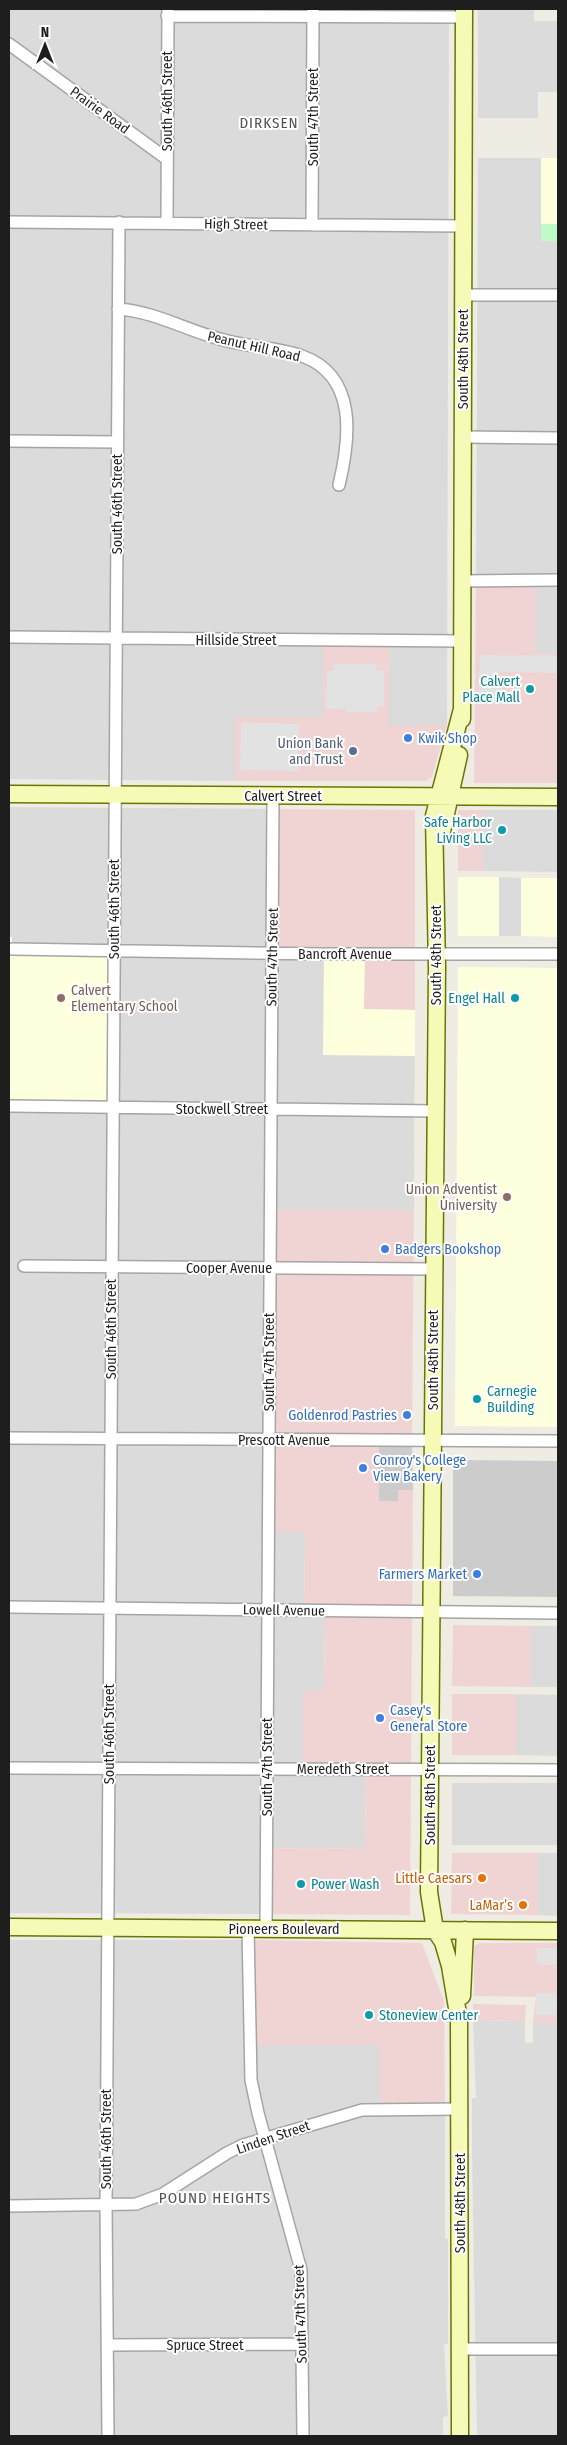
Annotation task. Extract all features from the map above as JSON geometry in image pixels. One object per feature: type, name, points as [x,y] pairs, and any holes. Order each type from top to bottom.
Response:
[{"type":"main road","name":"South 48th Street","points":[[460,2436],[460,2109],[458,2005],[429,1892],[431,1863],[436,858],[444,796],[461,748],[464,13]]},
{"type":"main road","name":"Calvert Street","points":[[9,794],[558,797]]},
{"type":"main road","name":"Pioneers Boulevard","points":[[9,1927],[248,1928],[441,1934],[465,1930],[558,1931]]},
{"type":"main road","points":[[458,2005],[464,1986],[465,1930]]},
{"type":"street","points":[[168,12],[464,13]]},
{"type":"street","name":"South 46th Street","points":[[167,223],[168,12]]},
{"type":"street","name":"South 47th Street","points":[[312,225],[313,12]]},
{"type":"street","name":"Prairie Road","points":[[10,47],[167,158]]},
{"type":"street","name":"High Street","points":[[9,222],[463,226]]},
{"type":"street","name":"South 46th Street","points":[[108,2436],[106,2205],[119,222]]},
{"type":"street","points":[[463,295],[558,296]]},
{"type":"street","name":"Peanut Hill Road","points":[[118,309],[137,311],[200,334],[236,344],[303,357],[319,364],[329,373],[343,394],[346,410],[346,448],[339,485]]},
{"type":"street","points":[[463,438],[558,438]]},
{"type":"street","points":[[9,441],[117,442]]},
{"type":"street","points":[[462,581],[558,580]]},
{"type":"street","name":"Hillside Street","points":[[9,637],[462,641]]},
{"type":"street","name":"South 47th Street","points":[[266,1929],[273,796]]},
{"type":"street","name":"Bancroft Avenue","points":[[12,950],[272,954],[558,954]]},
{"type":"street","name":"Stockwell Street","points":[[10,1106],[435,1111]]},
{"type":"street","name":"Cooper Avenue","points":[[24,1266],[433,1269]]},
{"type":"street","name":"Prescott Avenue","points":[[9,1438],[558,1441]]},
{"type":"street","name":"Lowell Avenue","points":[[9,1608],[558,1613]]},
{"type":"street","name":"Meredeth Street","points":[[9,1768],[558,1770]]},
{"type":"street","name":"South 47th Street","points":[[248,1928],[251,2080],[300,2270],[303,2436]]},
{"type":"street","name":"Linden Street","points":[[9,2206],[136,2204],[150,2200],[227,2153],[266,2138],[362,2110],[460,2109]]},
{"type":"street","name":"Spruce Street","points":[[108,2345],[302,2344]]},
{"type":"street","points":[[460,2348],[558,2349]]},
{"type":"shaded area","points":[[9,9],[449,9],[447,725],[387,725],[390,640],[323,641],[323,718],[237,717],[236,781],[9,779]]},
{"type":"shaded area","points":[[478,9],[534,9],[534,21],[558,21],[558,92],[538,92],[538,118],[478,118]]},
{"type":"shaded area","points":[[478,158],[541,158],[541,240],[558,241],[558,655],[535,654],[476,581]]},
{"type":"shaded area","points":[[541,158],[558,158],[558,224],[541,224]]},
{"type":"shaded area","points":[[476,581],[535,581],[535,654],[558,655],[558,783],[474,783]]},
{"type":"shaded area","points":[[323,640],[390,640],[388,725],[447,725],[432,777],[426,781],[236,781],[236,717],[323,717]]},
{"type":"shaded area","points":[[480,655],[558,656],[558,673],[501,672],[499,668],[498,678],[502,678],[502,701],[498,701],[497,704],[478,704]]},
{"type":"shaded area","points":[[335,664],[376,664],[377,671],[384,671],[384,706],[378,706],[377,712],[346,712],[345,705],[343,709],[326,709],[327,671],[334,670]]},
{"type":"shaded area","points":[[241,723],[299,724],[298,771],[240,770]]},
{"type":"shaded area","points":[[9,807],[273,809],[365,954],[364,1009],[415,1010],[414,1210],[271,1210],[269,1532],[305,1532],[304,1610],[325,1611],[324,1691],[304,1691],[366,1769],[365,1849],[267,1848],[266,1914],[9,1913],[9,1106],[12,937],[9,937]]},
{"type":"shaded area","points":[[273,809],[415,810],[415,1010],[364,1009],[364,954],[272,954]]},
{"type":"shaded area","points":[[458,810],[483,810],[483,871],[458,871]]},
{"type":"shaded area","points":[[483,810],[558,810],[558,872],[483,871]]},
{"type":"shaded area","points":[[458,877],[499,877],[499,936],[458,936]]},
{"type":"shaded area","points":[[499,877],[521,878],[521,936],[499,936]]},
{"type":"shaded area","points":[[521,878],[558,878],[558,937],[521,936]]},
{"type":"shaded area","name":"Calvert Elementary School","points":[[9,937],[12,937],[12,949],[114,952],[113,1109],[9,1106]]},
{"type":"shaded area","points":[[324,954],[365,954],[364,1009],[415,1010],[415,1056],[323,1055]]},
{"type":"shaded area","name":"Union Adventist University","points":[[458,967],[558,968],[558,1427],[455,1426]]},
{"type":"shaded area","points":[[270,1210],[414,1210],[412,1441],[379,1441],[398,1500],[398,1490],[413,1490],[410,1915],[266,1914],[267,1848],[365,1849],[366,1770],[303,1769],[303,1691],[324,1690],[325,1611],[304,1611],[305,1532],[268,1532]]},
{"type":"shaded area","points":[[379,1441],[412,1441],[413,1490],[398,1490],[398,1501],[379,1501]]},
{"type":"shaded area","points":[[453,1460],[558,1461],[558,1597],[453,1596]]},
{"type":"shaded area","points":[[453,1625],[531,1626],[531,1687],[452,1686]]},
{"type":"shaded area","points":[[531,1626],[558,1626],[558,1687],[531,1687]]},
{"type":"shaded area","points":[[452,1694],[516,1694],[516,1755],[452,1755]]},
{"type":"shaded area","points":[[516,1694],[558,1695],[558,1756],[516,1755]]},
{"type":"shaded area","points":[[452,1783],[558,1783],[558,1845],[452,1845]]},
{"type":"shaded area","points":[[452,1853],[538,1853],[538,1915],[451,1914]]},
{"type":"shaded area","points":[[538,1853],[558,1853],[558,1916],[538,1915]]},
{"type":"shaded area","name":"POUND HEIGHTS","points":[[9,1940],[248,1940],[249,2045],[379,2045],[445,2109],[445,2238],[448,2239],[448,2344],[444,2345],[448,2416],[443,2417],[443,2436],[9,2436]]},
{"type":"shaded area","name":"Stoneview Center","points":[[248,1940],[422,1943],[444,2001],[445,2109],[380,2109],[379,2045],[249,2045]]},
{"type":"shaded area","points":[[480,1943],[558,1943],[558,2023],[533,2023],[536,1997],[474,1996],[474,1946]]},
{"type":"shaded area","points":[[537,1948],[558,1948],[558,1965],[537,1964]]},
{"type":"shaded area","points":[[536,1993],[558,1993],[558,2015],[536,2015]]},
{"type":"shaded area","points":[[473,2004],[526,2005],[525,2021],[473,2020]]},
{"type":"shaded area","points":[[473,2020],[525,2021],[525,2042],[530,2043],[533,2042],[533,2023],[558,2023],[558,2436],[477,2436],[472,2158],[472,2098],[476,2098]]},
{"type":"green space","points":[[541,224],[558,224],[558,241],[541,241]]},
{"type":"place","name":"Calvert Place Mall","points":[[530,689]]},
{"type":"place","name":"Kwik Shop","points":[[408,738]]},
{"type":"place","name":"Union Bank and Trust","points":[[353,751]]},
{"type":"place","name":"Safe Harbor Living LLC","points":[[502,830]]},
{"type":"place","name":"Calvert Elementary School","points":[[61,998]]},
{"type":"place","name":"Engel Hall","points":[[515,998]]},
{"type":"place","name":"Union Adventist University","points":[[507,1197]]},
{"type":"place","name":"Badgers Bookshop","points":[[385,1249]]},
{"type":"place","name":"Carnegie Building","points":[[477,1399]]},
{"type":"place","name":"Goldenrod Pastries","points":[[407,1415]]},
{"type":"place","name":"Conroy's College View Bakery","points":[[363,1468]]},
{"type":"place","name":"Farmers Market","points":[[477,1574]]},
{"type":"place","name":"Casey's General Store","points":[[380,1718]]},
{"type":"place","name":"Little Caesars","points":[[482,1878]]},
{"type":"place","name":"Power Wash","points":[[301,1884]]},
{"type":"place","name":"LaMar’s","points":[[523,1905]]},
{"type":"place","name":"Stoneview Center","points":[[369,2015]]},
{"type":"district","name":"DIRKSEN","points":[[269,123]]},
{"type":"district","name":"POUND HEIGHTS","points":[[215,2198]]}]
